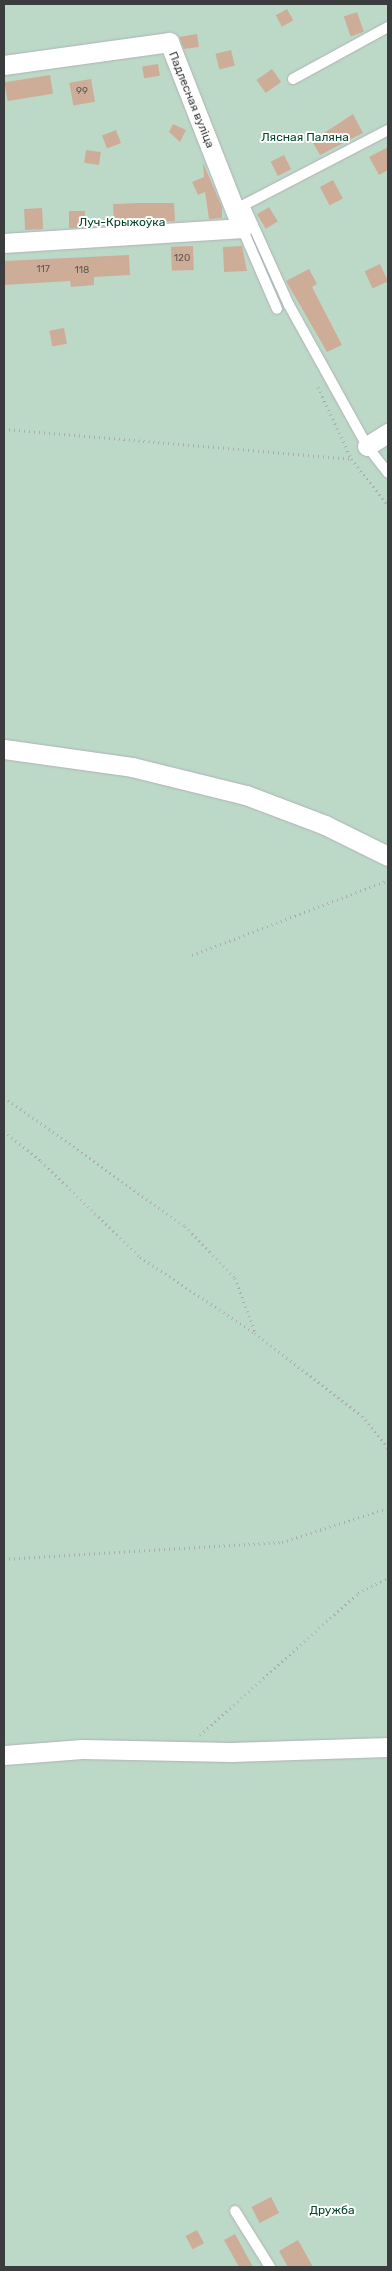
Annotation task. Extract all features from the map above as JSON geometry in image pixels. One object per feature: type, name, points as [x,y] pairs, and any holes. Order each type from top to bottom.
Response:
[{"type":"street","name":"Падлесная вуліца","points":[[4,65],[169,42],[242,228]]},
{"type":"street","points":[[4,244],[242,228]]},
{"type":"street","points":[[367,446],[388,433]]},
{"type":"street","points":[[4,749],[132,767],[246,795],[326,825],[388,856]]},
{"type":"street","points":[[4,1755],[82,1749],[182,1751],[388,1747]]},
{"type":"lane","points":[[293,79],[388,27]]},
{"type":"lane","points":[[388,130],[244,205],[289,305],[367,446],[388,473]]},
{"type":"lane","points":[[242,228],[277,309]]},
{"type":"lane","points":[[235,2211],[270,2267]]},
{"type":"path","points":[[4,429],[351,459],[388,505]]},
{"type":"path","points":[[192,954],[388,880]]},
{"type":"path","points":[[4,1097],[185,1226],[236,1278],[255,1333]]},
{"type":"path","points":[[4,1131],[41,1161],[140,1257],[255,1333],[362,1416],[388,1448]]},
{"type":"path","points":[[4,1560],[282,1542],[388,1508]]},
{"type":"path","points":[[182,1751],[358,1593],[388,1578]]},
{"type":"green space","points":[[4,4],[388,4],[388,2267],[4,2267]]},
{"type":"building","points":[[287,9],[293,20],[282,27],[276,15]]},
{"type":"building","points":[[357,12],[364,32],[351,36],[344,17]]},
{"type":"building","points":[[197,34],[199,47],[184,49],[179,37]]},
{"type":"building","points":[[231,50],[235,66],[219,69],[215,54]]},
{"type":"building","points":[[158,64],[160,76],[144,78],[142,67]]},
{"type":"building","points":[[272,69],[281,82],[266,93],[256,80]]},
{"type":"building","points":[[50,75],[53,94],[8,101],[5,82]]},
{"type":"building","points":[[91,79],[95,102],[73,105],[69,83]]},
{"type":"building","points":[[353,114],[363,133],[320,155],[312,141]]},
{"type":"building","points":[[173,124],[186,130],[180,142],[169,132]]},
{"type":"building","points":[[116,130],[121,143],[107,148],[102,135]]},
{"type":"building","points":[[388,147],[388,170],[379,175],[369,157]]},
{"type":"building","points":[[86,150],[101,152],[99,165],[84,163]]},
{"type":"building","points":[[284,155],[291,169],[278,176],[271,162]]},
{"type":"building","points":[[203,163],[222,207],[222,218],[209,219],[205,192],[198,195],[192,182],[204,177]]},
{"type":"building","points":[[333,180],[343,199],[330,206],[320,187]]},
{"type":"building","points":[[174,203],[175,221],[114,224],[113,204]]},
{"type":"building","points":[[269,207],[278,222],[266,229],[257,214]]},
{"type":"building","points":[[42,208],[43,229],[25,230],[24,209]]},
{"type":"building","points":[[69,211],[85,211],[85,228],[69,228]]},
{"type":"building","points":[[193,246],[194,270],[172,271],[171,247]]},
{"type":"building","points":[[242,246],[247,271],[224,272],[223,247]]},
{"type":"building","points":[[129,255],[130,275],[94,277],[94,285],[71,287],[70,281],[4,285],[4,261]]},
{"type":"building","points":[[380,264],[388,281],[373,288],[365,271]]},
{"type":"building","points":[[309,269],[317,284],[312,287],[342,345],[327,352],[286,281]]},
{"type":"building","points":[[64,328],[67,344],[52,347],[49,331]]},
{"type":"building","points":[[271,2197],[279,2213],[260,2223],[251,2207]]},
{"type":"building","points":[[197,2230],[204,2243],[193,2249],[186,2236]]},
{"type":"building","points":[[235,2234],[253,2267],[239,2267],[224,2240]]},
{"type":"building","points":[[298,2240],[313,2267],[288,2267],[279,2251]]},
{"type":"park label","name":"Лясная Паляна","points":[[305,138]]},
{"type":"park label","name":"Луч-Крыжоўка","points":[[122,223]]},
{"type":"park label","name":"Дружба","points":[[332,2211]]}]
